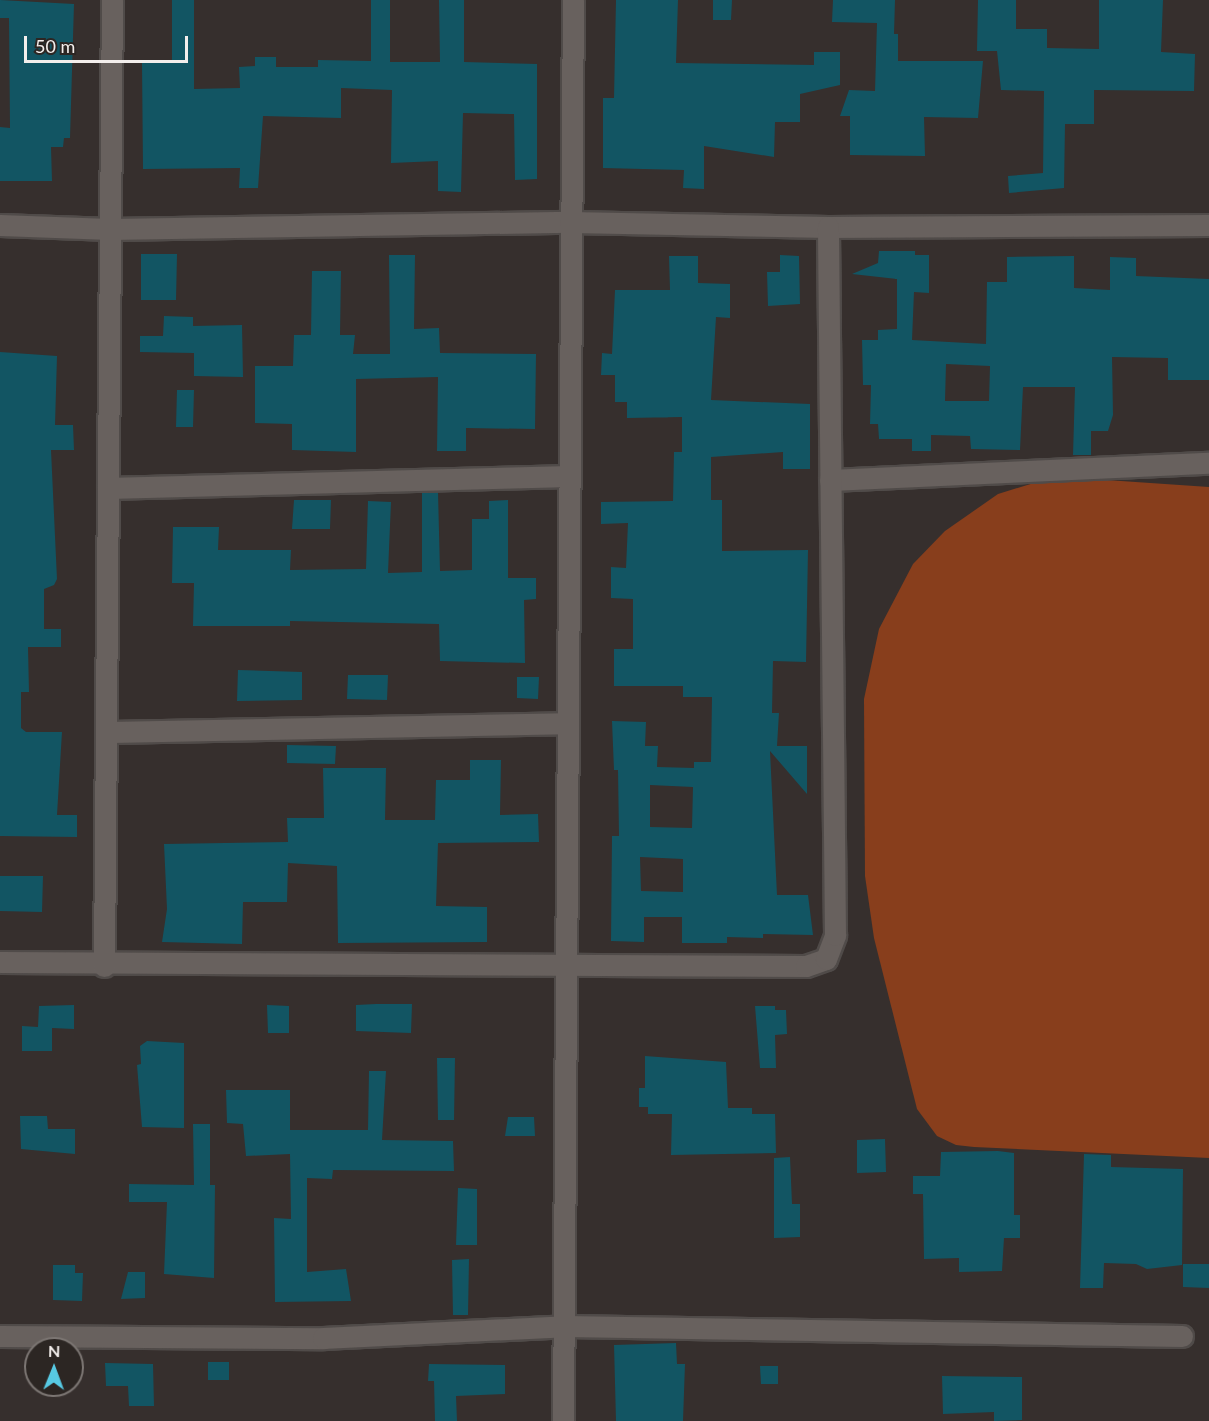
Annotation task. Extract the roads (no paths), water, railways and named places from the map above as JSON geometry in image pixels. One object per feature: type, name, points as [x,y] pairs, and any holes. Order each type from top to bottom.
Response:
[{"type":"street","points":[[104,966],[112,0]]},
{"type":"street","points":[[563,1421],[573,0]]},
{"type":"street","points":[[0,225],[110,229],[570,222],[828,227],[1209,225]]},
{"type":"street","points":[[0,962],[104,966],[806,966],[826,959],[835,935],[828,227]]},
{"type":"street","points":[[830,480],[1209,463]]},
{"type":"street","points":[[108,488],[569,476]]},
{"type":"street","points":[[107,732],[567,723]]},
{"type":"street","points":[[0,1336],[323,1338],[565,1326],[1182,1336]]}]
